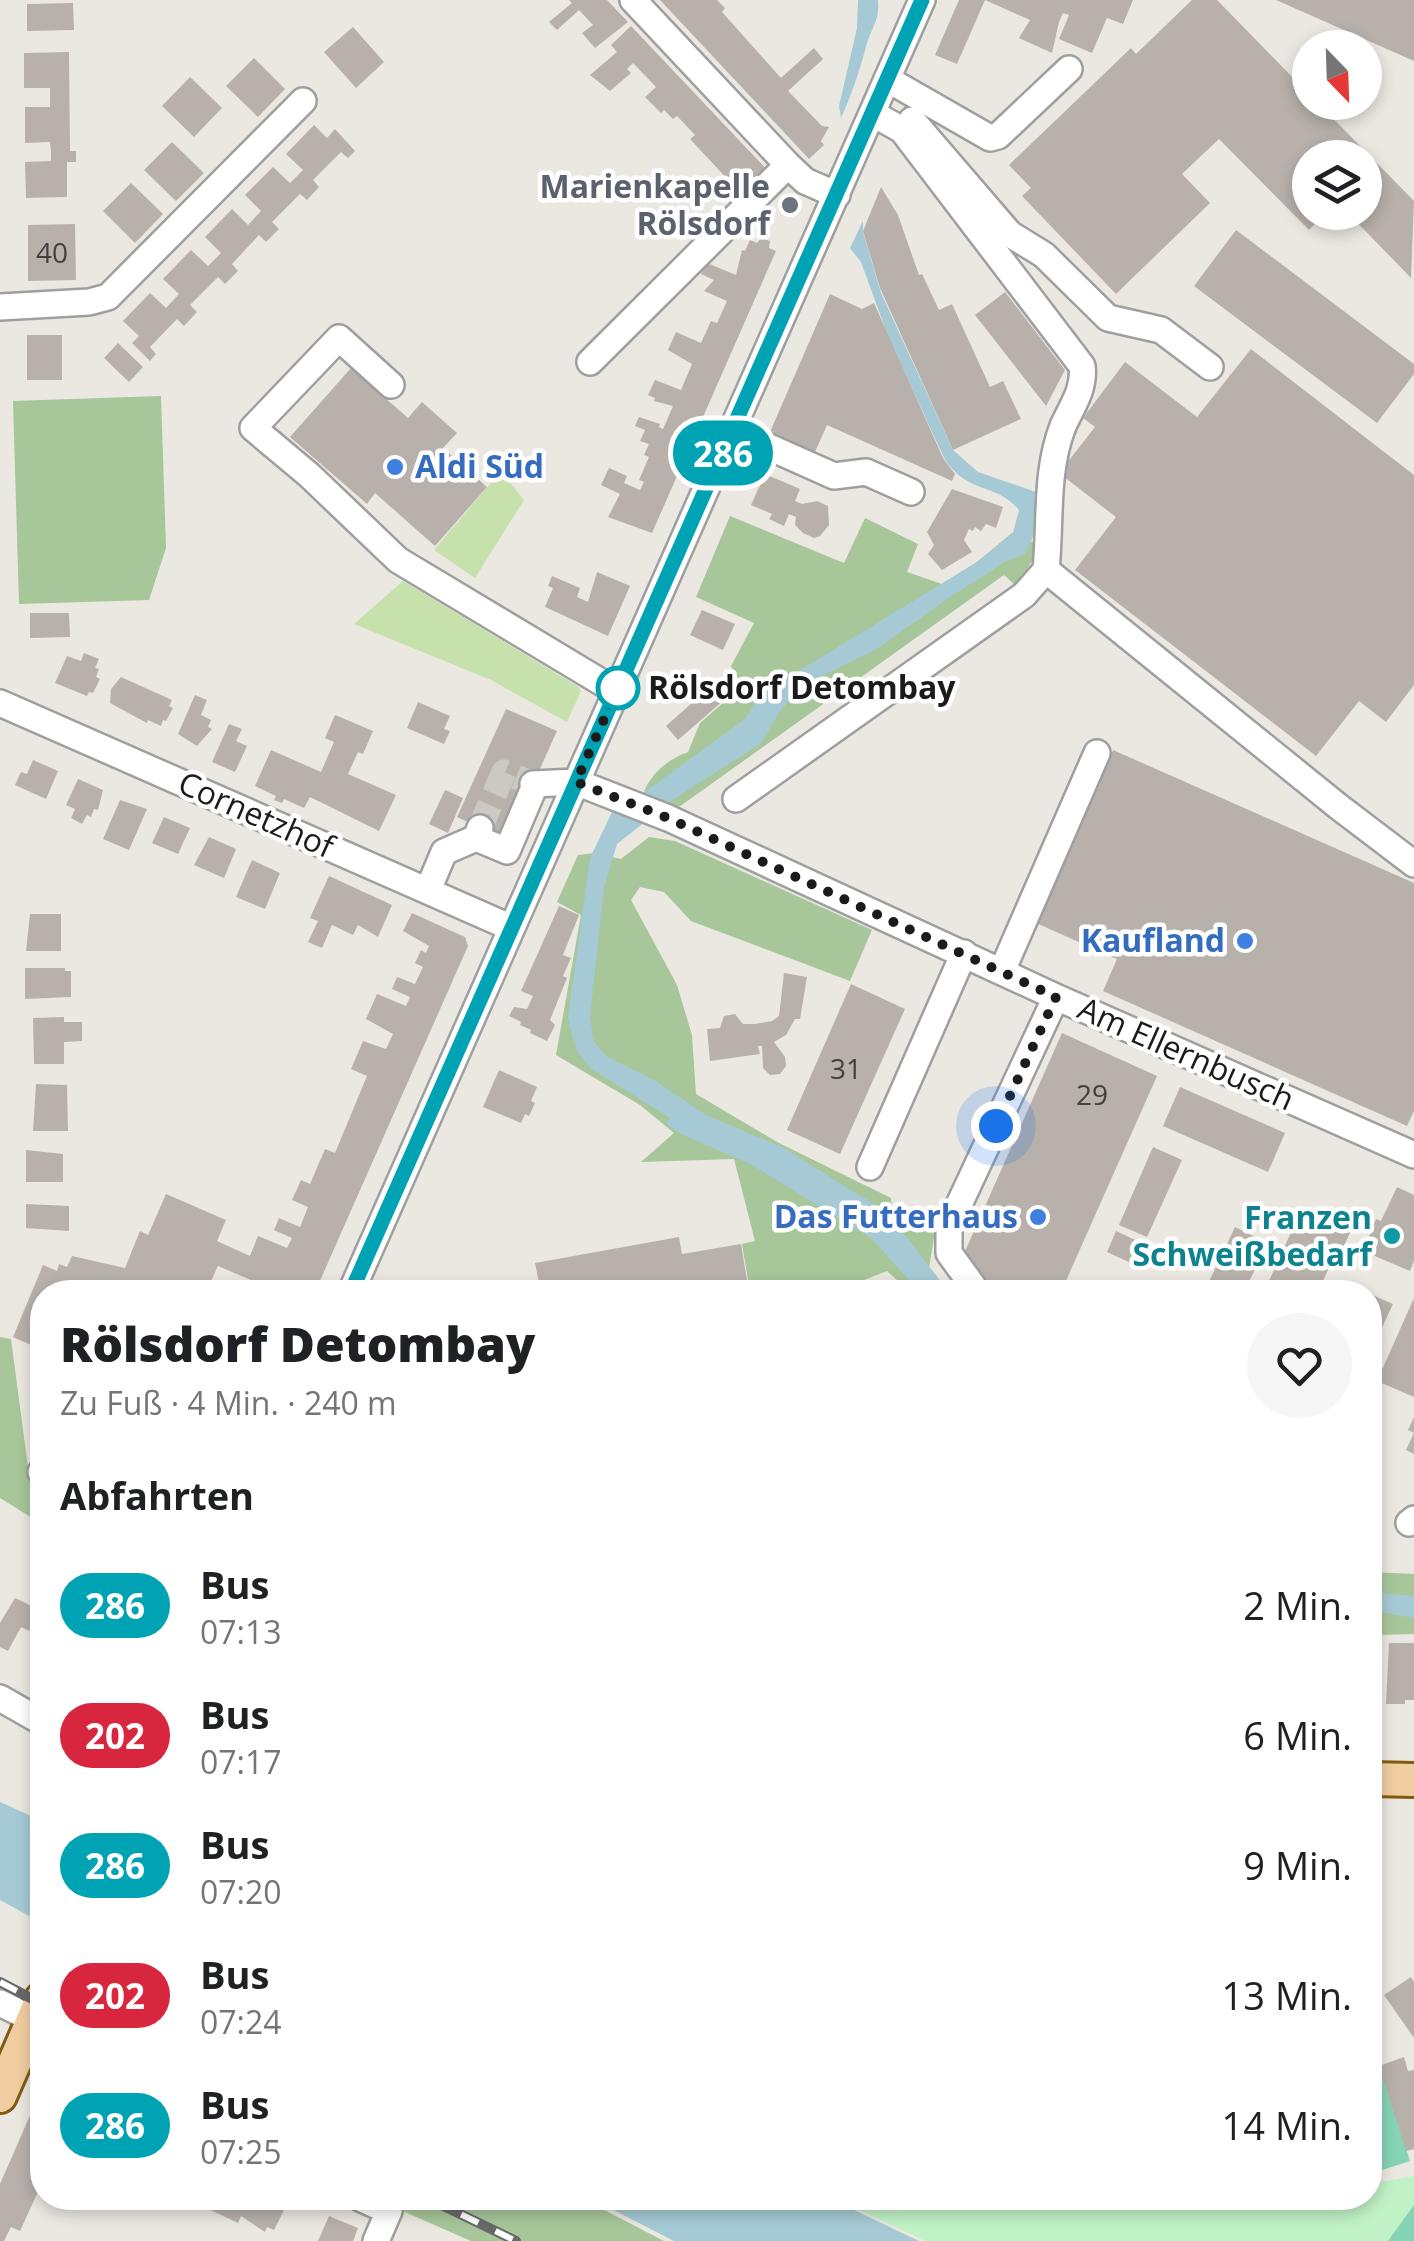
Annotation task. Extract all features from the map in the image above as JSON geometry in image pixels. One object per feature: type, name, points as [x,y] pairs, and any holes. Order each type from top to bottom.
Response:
[{"type":"main road","points":[[1382,1779],[1414,1780]]},
{"type":"main road","points":[[0,2096],[30,2037]]},
{"type":"street","points":[[633,0],[788,165],[806,181],[836,195]]},
{"type":"street","points":[[356,1280],[922,0]]},
{"type":"street","points":[[879,97],[990,138],[998,136],[1070,69]]},
{"type":"street","points":[[736,800],[1024,594],[1046,570],[1049,475],[1062,430],[1084,381],[1082,366],[879,97]]},
{"type":"street","points":[[879,97],[918,125],[1010,234],[1044,255],[1108,318],[1161,330],[1210,368]]},
{"type":"street","points":[[0,306],[89,302],[108,297],[304,101]]},
{"type":"street","points":[[590,362],[788,165]]},
{"type":"street","points":[[391,385],[339,338],[253,428],[398,560],[616,691]]},
{"type":"street","points":[[733,431],[834,476],[866,472],[911,492]]},
{"type":"street","points":[[1046,570],[1414,864]]},
{"type":"street","name":"Cornetzhof","points":[[0,703],[512,928]]},
{"type":"street","points":[[870,1168],[984,963],[1065,789],[1078,795],[1097,752]]},
{"type":"street","points":[[428,890],[444,852],[478,833],[507,850],[534,785],[576,782]]},
{"type":"street","name":"Am Ellernbusch","points":[[576,782],[668,818],[1056,997],[1414,1155]]},
{"type":"street","points":[[968,1280],[948,1253],[948,1226],[1056,997]]},
{"type":"street","points":[[0,1698],[30,1715]]},
{"type":"street","points":[[0,2003],[30,2021]]},
{"type":"street","points":[[376,2241],[388,2210]]},
{"type":"green space","points":[[161,396],[166,548],[149,600],[19,604],[13,401]]},
{"type":"green space","points":[[501,471],[524,500],[475,578],[434,550]]},
{"type":"green space","points":[[730,516],[844,563],[865,518],[918,544],[907,572],[942,584],[1012,533],[1042,546],[1016,586],[1004,575],[679,807],[644,791],[662,767],[688,752],[700,723],[742,686],[731,666],[754,623],[696,597]]},
{"type":"green space","points":[[403,581],[577,686],[581,691],[567,722],[491,680],[354,624]]},
{"type":"green space","points":[[649,837],[675,841],[872,930],[850,981],[691,921],[664,892],[640,887],[631,900],[677,985],[692,1035],[696,1094],[779,1143],[891,1198],[892,1209],[935,1232],[927,1280],[897,1280],[887,1271],[864,1280],[748,1280],[742,1244],[755,1241],[734,1159],[641,1162],[674,1133],[640,1105],[556,1055],[581,915],[557,902],[578,855],[594,853],[621,859]]},
{"type":"green space","points":[[0,1337],[11,1339],[30,1482],[30,1517],[0,1498]]},
{"type":"green space","points":[[1382,1573],[1414,1574],[1414,1634],[1382,1635]]},
{"type":"green space","points":[[1382,2074],[1410,2161],[1382,2170]]},
{"type":"green space","points":[[1414,2176],[1414,2241],[925,2241],[860,2210],[1382,2210],[1382,2182]]},
{"type":"green space","points":[[1414,2205],[1414,2241],[1388,2241]]},
{"type":"green space","points":[[400,2210],[604,2210],[664,2241],[471,2241]]},
{"type":"water","points":[[858,0],[878,0],[878,14],[841,118],[839,106],[857,28]]},
{"type":"water","points":[[863,221],[881,293],[953,450],[978,472],[1036,492],[1041,520],[1025,554],[1008,560],[950,597],[875,650],[803,685],[780,711],[760,744],[674,799],[617,844],[604,888],[590,1017],[594,1042],[607,1057],[654,1080],[706,1115],[782,1147],[888,1213],[940,1280],[909,1280],[871,1238],[752,1165],[677,1132],[666,1123],[670,1118],[590,1068],[576,1049],[568,1018],[590,858],[612,812],[745,719],[763,693],[977,562],[1013,533],[1019,510],[1001,495],[962,478],[944,458],[888,336],[861,262],[850,248]]},
{"type":"water","points":[[1382,1593],[1414,1596],[1414,1618],[1382,1612]]},
{"type":"water","points":[[0,1802],[30,1816],[30,1916],[0,1900]]},
{"type":"water","points":[[613,2210],[854,2210],[919,2241],[674,2241]]},
{"type":"building","points":[[569,0],[607,0],[628,22],[595,48],[582,33],[593,25],[579,10],[557,30],[549,22],[572,3]]},
{"type":"building","points":[[660,0],[717,0],[725,8],[722,12],[781,78],[814,48],[823,59],[788,91],[822,126],[829,127],[821,141],[824,145],[809,159]]},
{"type":"building","points":[[959,0],[985,0],[957,64],[935,55]]},
{"type":"building","points":[[985,0],[1133,0],[1123,24],[1107,18],[1092,53],[1059,39],[1069,15],[1063,13],[1052,53],[1019,38],[1030,20]]},
{"type":"building","points":[[1192,0],[1217,0],[1292,77],[1292,120],[1335,120],[1354,140],[1292,140],[1292,213],[1219,139],[1182,174],[1210,203],[1116,294],[1022,196],[1031,188],[1009,165],[1131,48],[1136,54]]},
{"type":"building","points":[[1276,0],[1414,0],[1414,61],[1382,47],[1382,30],[1344,30]]},
{"type":"building","points":[[73,3],[74,30],[27,31],[27,4]]},
{"type":"building","points":[[631,26],[771,174],[746,199],[690,139],[695,135],[677,116],[673,119],[664,110],[661,113],[645,97],[656,87],[633,63],[627,69],[631,73],[610,91],[590,75],[617,52],[611,45]]},
{"type":"building","points":[[353,27],[384,62],[356,88],[324,52]]},
{"type":"building","points":[[69,52],[70,151],[76,151],[76,162],[67,162],[67,197],[26,198],[25,162],[51,161],[51,152],[50,142],[25,143],[25,107],[50,107],[50,88],[24,88],[24,53]]},
{"type":"building","points":[[254,58],[285,89],[258,117],[226,86]]},
{"type":"building","points":[[190,77],[222,108],[194,137],[162,106]]},
{"type":"building","points":[[314,125],[327,138],[335,129],[355,151],[348,158],[341,152],[313,180],[319,187],[307,200],[300,194],[272,222],[279,229],[266,242],[259,235],[232,264],[238,271],[225,284],[218,277],[190,305],[197,312],[184,326],[177,319],[150,347],[156,354],[150,361],[132,343],[139,336],[123,321],[150,293],[166,308],[179,294],[163,279],[191,250],[208,266],[221,253],[205,237],[232,209],[248,225],[261,211],[245,195],[273,167],[290,183],[303,170],[286,154]]},
{"type":"building","points":[[172,142],[204,173],[176,201],[144,170]]},
{"type":"building","points":[[1382,168],[1414,201],[1411,278],[1364,230],[1382,230]]},
{"type":"building","points":[[131,183],[163,214],[135,243],[103,211]]},
{"type":"building","points":[[881,187],[898,215],[919,275],[922,274],[939,310],[952,304],[990,387],[1003,381],[1021,419],[953,450],[880,288],[863,231]]},
{"type":"building","name":"Marienkapelle Rölsdorf","points":[[788,196],[798,201],[794,211],[782,203]]},
{"type":"building","points":[[75,224],[76,280],[28,281],[28,225]]},
{"type":"building","points":[[1236,230],[1414,364],[1414,374],[1377,423],[1194,286]]},
{"type":"building","points":[[761,238],[770,241],[769,248],[776,251],[652,533],[608,517],[620,494],[601,485],[609,468],[627,476],[624,483],[640,490],[649,444],[640,441],[645,430],[635,426],[639,417],[660,424],[663,429],[673,406],[654,401],[648,395],[655,380],[681,390],[692,364],[668,350],[676,332],[701,343],[711,321],[717,323],[727,301],[704,291],[714,280],[701,274],[707,263],[736,275],[742,250],[750,240],[757,243]]},
{"type":"building","points":[[1005,292],[1065,370],[1046,406],[975,315]]},
{"type":"building","points":[[830,294],[862,309],[874,303],[943,458],[955,474],[952,481],[827,425],[815,452],[770,432]]},
{"type":"building","points":[[27,335],[62,335],[62,380],[27,380]]},
{"type":"building","points":[[118,343],[143,367],[129,382],[104,358]]},
{"type":"building","points":[[1251,349],[1414,475],[1414,685],[1386,722],[1359,701],[1316,756],[1075,570],[1116,517],[1059,473],[1095,427],[1083,418],[1125,362],[1197,417]]},
{"type":"building","name":"Aldi Süd","points":[[351,368],[408,418],[422,402],[457,433],[443,448],[487,487],[435,546],[375,493],[367,504],[290,437]]},
{"type":"building","points":[[765,474],[800,489],[795,501],[817,501],[828,506],[829,525],[820,536],[814,538],[803,533],[795,525],[796,517],[789,514],[784,526],[769,519],[772,514],[751,505]]},
{"type":"building","points":[[952,489],[1003,507],[996,528],[986,524],[981,531],[969,529],[964,540],[972,552],[942,570],[928,554],[934,545],[927,532]]},
{"type":"building","points":[[597,572],[630,586],[608,636],[545,607],[553,588],[548,586],[552,576],[580,588],[577,597],[588,602]]},
{"type":"building","points":[[702,610],[735,624],[723,650],[690,635]]},
{"type":"building","points":[[30,613],[69,613],[70,637],[30,638]]},
{"type":"building","points":[[84,653],[99,659],[95,668],[99,669],[96,677],[100,679],[87,696],[55,683],[67,656],[81,661]]},
{"type":"building","points":[[728,671],[740,686],[678,740],[666,726]]},
{"type":"building","points":[[121,677],[172,700],[169,706],[173,708],[161,726],[148,720],[147,723],[110,703],[111,689]]},
{"type":"building","points":[[195,695],[207,700],[201,715],[211,720],[208,727],[212,729],[197,746],[178,734]]},
{"type":"building","points":[[418,702],[450,716],[444,729],[450,731],[444,744],[407,728]]},
{"type":"building","points":[[506,709],[557,731],[508,840],[457,817]]},
{"type":"building","points":[[335,715],[373,731],[348,774],[396,795],[379,831],[310,797],[304,808],[284,799],[282,803],[274,800],[276,796],[255,786],[271,750],[321,772],[334,742],[325,738]]},
{"type":"building","points":[[229,724],[242,729],[236,741],[247,746],[235,772],[212,762]]},
{"type":"building","name":"Kaufland","points":[[1113,750],[1414,883],[1414,1111],[1407,1126],[1103,991],[1117,959],[1036,923]]},
{"type":"building","points":[[33,760],[58,771],[46,799],[15,785],[21,772],[27,774]]},
{"type":"building","points":[[78,779],[103,790],[98,810],[94,809],[91,817],[87,815],[82,824],[71,818],[75,809],[66,805]]},
{"type":"building","points":[[445,790],[463,798],[448,833],[429,824]]},
{"type":"building","points":[[120,800],[147,809],[129,850],[103,839]]},
{"type":"building","points":[[164,817],[190,828],[178,854],[152,843]]},
{"type":"building","points":[[209,837],[236,849],[224,878],[194,865]]},
{"type":"building","points":[[252,860],[280,873],[265,909],[236,897]]},
{"type":"building","points":[[329,876],[392,905],[378,937],[358,925],[353,935],[332,925],[322,948],[308,942],[318,921],[310,918]]},
{"type":"building","points":[[559,906],[579,915],[563,955],[571,958],[550,1020],[555,1025],[547,1041],[509,1016],[514,1007],[527,1009],[533,996],[521,991]]},
{"type":"building","points":[[412,913],[465,937],[468,946],[320,1280],[251,1280],[218,1266],[212,1280],[37,1280],[43,1265],[57,1271],[59,1264],[67,1267],[72,1256],[125,1268],[140,1231],[148,1235],[166,1194],[226,1220],[217,1241],[250,1256],[258,1236],[287,1248],[292,1238],[274,1230],[279,1218],[300,1227],[308,1207],[292,1200],[301,1180],[310,1184],[325,1149],[335,1153],[367,1076],[351,1069],[363,1041],[386,1049],[393,1034],[366,1019],[377,994],[406,1006],[410,997],[392,989],[397,977],[415,984],[423,967],[415,963],[421,950],[426,953],[429,946],[403,931]]},
{"type":"building","points":[[30,914],[61,914],[61,951],[26,951]]},
{"type":"building","points":[[25,968],[71,971],[71,997],[25,999]]},
{"type":"building","points":[[784,973],[807,977],[800,1019],[795,1019],[786,1035],[774,1042],[785,1057],[786,1066],[780,1074],[770,1075],[763,1068],[762,1046],[758,1046],[760,1054],[710,1061],[707,1029],[720,1028],[724,1016],[735,1014],[743,1024],[755,1024],[779,1016]]},
{"type":"building","points":[[851,984],[905,1009],[840,1154],[787,1130]]},
{"type":"building","points":[[64,1017],[64,1022],[82,1022],[82,1041],[64,1042],[64,1064],[34,1064],[33,1018]]},
{"type":"building","points":[[1062,1033],[1157,1076],[1066,1280],[979,1280],[962,1258]]},
{"type":"building","points":[[499,1070],[537,1087],[531,1101],[535,1103],[521,1123],[483,1107]]},
{"type":"building","points":[[36,1084],[67,1085],[68,1131],[33,1131]]},
{"type":"building","points":[[1180,1087],[1285,1133],[1268,1172],[1163,1126]]},
{"type":"building","points":[[1153,1147],[1182,1160],[1147,1237],[1119,1225]]},
{"type":"building","points":[[26,1150],[63,1154],[63,1182],[26,1182]]},
{"type":"building","name":"Franzen Schweißbedarf","points":[[1397,1187],[1414,1195],[1414,1261],[1410,1271],[1363,1251],[1376,1219],[1381,1221]]},
{"type":"building","points":[[26,1204],[69,1206],[69,1231],[26,1228]]},
{"type":"building","points":[[1336,1214],[1355,1222],[1323,1280],[1269,1280],[1298,1217],[1329,1231]]},
{"type":"building","points":[[1235,1227],[1268,1243],[1250,1280],[1210,1280]]},
{"type":"building","points":[[1116,1231],[1142,1243],[1133,1264],[1107,1252]]},
{"type":"building","points":[[679,1237],[682,1254],[741,1244],[747,1280],[539,1280],[535,1263]]},
{"type":"building","points":[[30,1296],[30,1345],[13,1337]]},
{"type":"building","points":[[1414,1298],[1414,1397],[1382,1383],[1382,1370]]},
{"type":"building","points":[[1382,1299],[1393,1304],[1382,1327]]},
{"type":"building","points":[[1414,1433],[1414,1454],[1406,1450]]},
{"type":"building","points":[[15,1598],[30,1605],[30,1629],[21,1627],[8,1651],[0,1647],[0,1623]]},
{"type":"building","points":[[1389,1643],[1414,1643],[1414,1700],[1405,1700],[1405,1704],[1386,1704]]},
{"type":"building","points":[[1411,1977],[1414,1982],[1414,2038],[1384,1995]]},
{"type":"building","points":[[1404,2057],[1408,2071],[1414,2070],[1414,2149],[1406,2151],[1382,2065]]},
{"type":"building","points":[[30,2115],[30,2209],[20,2231],[11,2227],[4,2241],[0,2241],[0,2184]]},
{"type":"building","points":[[210,2210],[284,2210],[274,2230],[267,2227],[265,2232],[241,2216],[238,2223]]},
{"type":"building","points":[[329,2216],[358,2228],[353,2241],[318,2241]]},
{"type":"tunnel","points":[[480,828],[504,772],[533,784]]},
{"type":"railway","points":[[0,1982],[30,1998]]},
{"type":"railway","points":[[452,2210],[516,2241]]},
{"type":"bus line","name":"286","points":[[356,1280],[922,0]]},
{"type":"place","name":"Marienkapelle Rölsdorf","points":[[790,205]]},
{"type":"place","name":"Aldi Süd","points":[[395,467]]},
{"type":"place","name":"Rölsdorf Detombay","points":[[618,688]]},
{"type":"place","name":"Kaufland","points":[[1245,941]]},
{"type":"place","name":"Das Futterhaus","points":[[1038,1217]]},
{"type":"place","name":"Franzen Schweißbedarf","points":[[1392,1236]]},
{"type":"route","points":[[618,688],[576,782],[668,818],[1056,997],[996,1126]]}]
